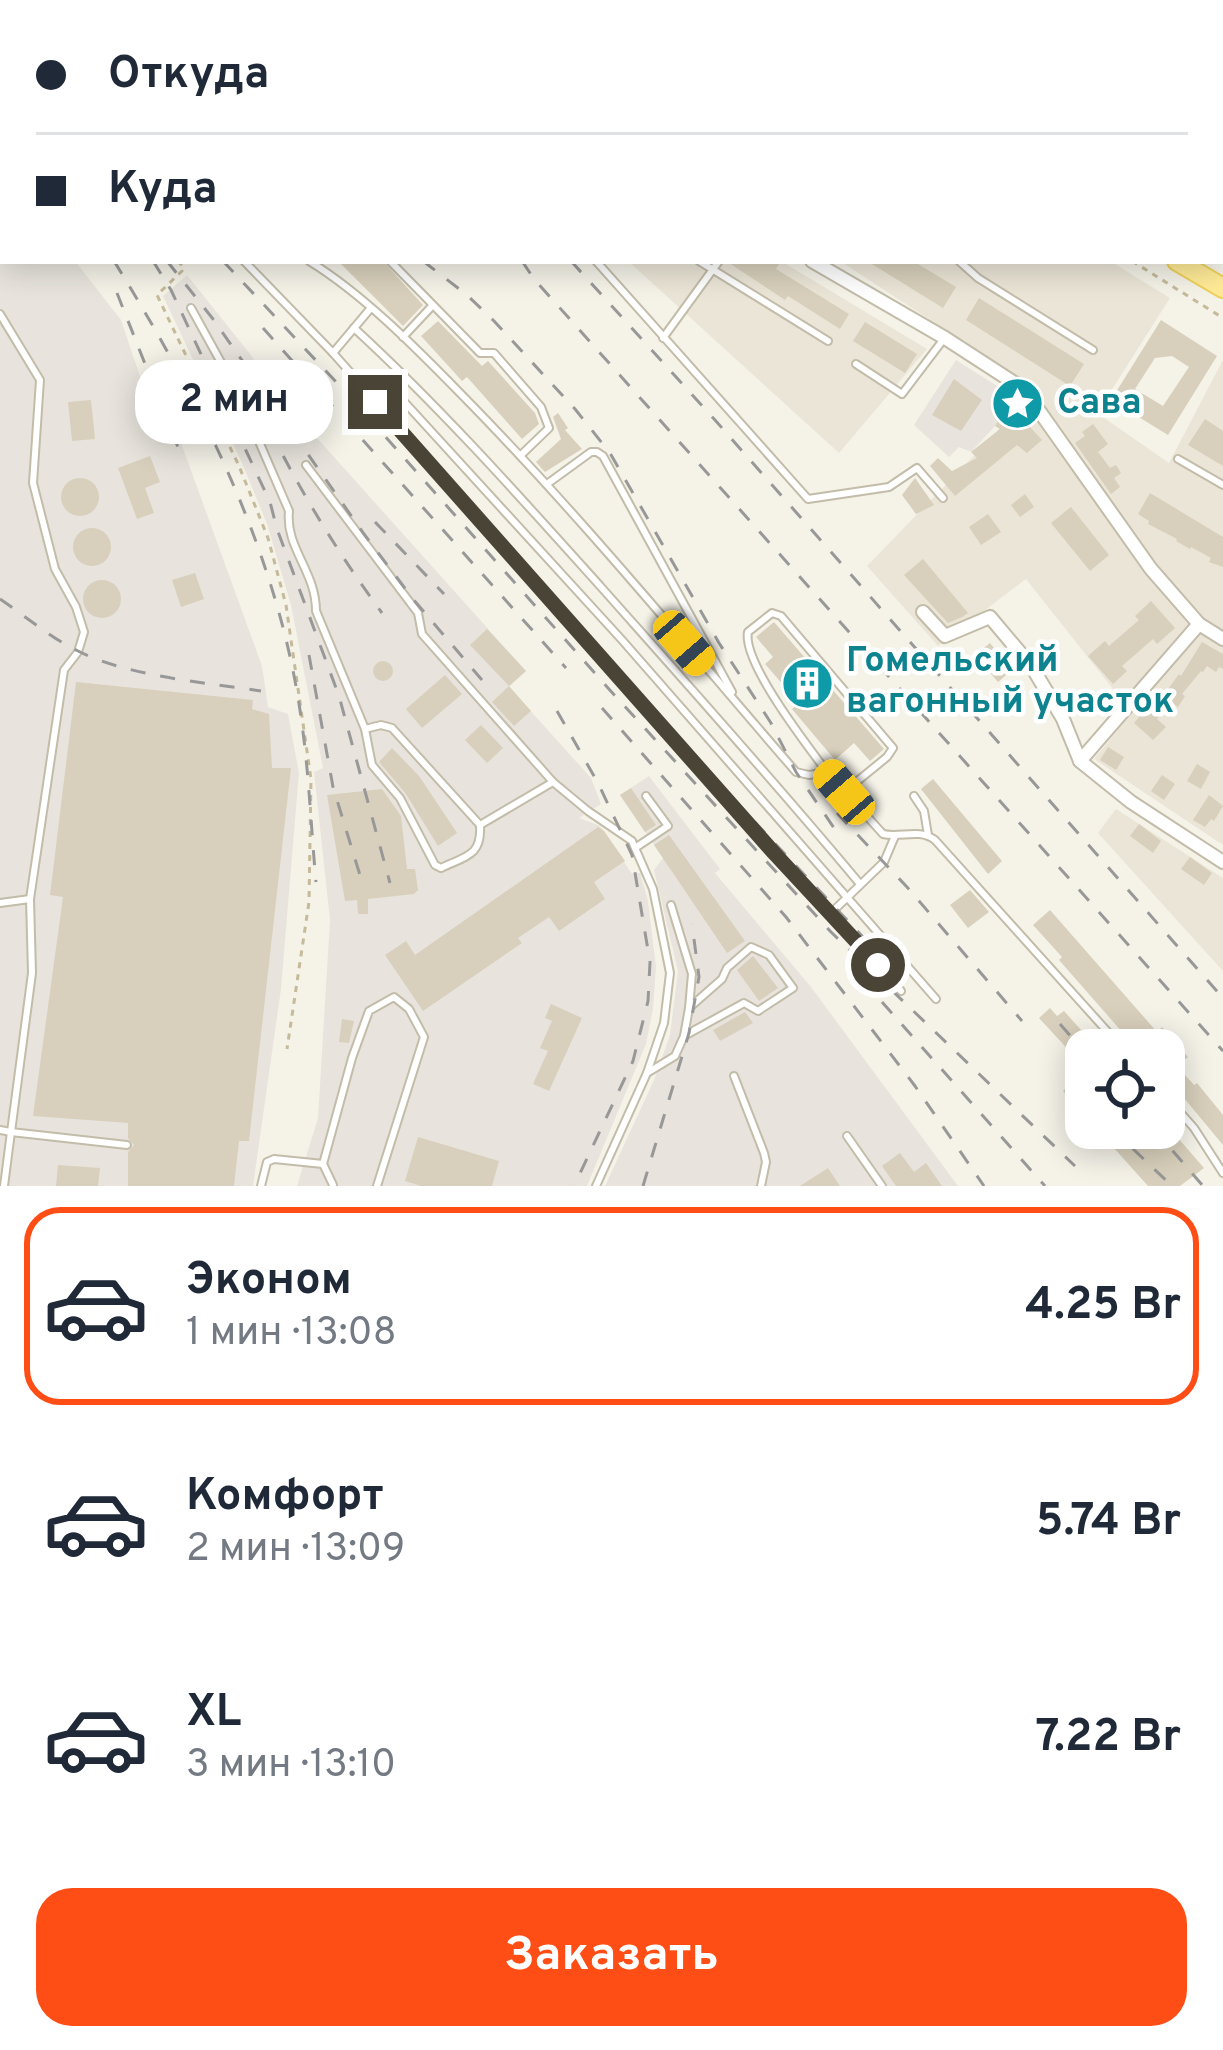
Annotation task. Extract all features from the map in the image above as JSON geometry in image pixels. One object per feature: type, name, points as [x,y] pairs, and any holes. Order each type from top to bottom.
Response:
[{"type":"main road","points":[[1182,264],[1223,288]]},
{"type":"street","points":[[817,264],[1019,386],[1151,568],[1199,624],[1223,639]]},
{"type":"street","points":[[923,612],[945,636],[990,617],[1032,667],[1063,719],[1080,761],[1131,802],[1223,862]]},
{"type":"street","points":[[1080,761],[1199,624]]},
{"type":"lane","points":[[247,264],[333,353],[901,991]]},
{"type":"lane","points":[[315,264],[403,337],[521,455],[796,772],[827,772]]},
{"type":"lane","points":[[393,264],[480,353],[494,353],[541,407],[550,428],[521,455]]},
{"type":"lane","points":[[599,264],[808,500],[889,487],[917,468],[943,498]]},
{"type":"lane","points":[[963,264],[1093,350]]},
{"type":"lane","points":[[663,338],[717,265],[827,341]]},
{"type":"lane","points":[[403,337],[432,306]]},
{"type":"lane","points":[[191,308],[239,395],[289,511],[287,529],[316,592],[316,611],[365,729],[373,765],[400,798],[435,865],[441,868],[473,853],[481,840],[481,825],[392,728],[381,724],[365,729]]},
{"type":"lane","points":[[333,353],[370,309]]},
{"type":"lane","points":[[0,314],[40,380],[33,483],[55,569],[84,632],[78,652],[64,670],[30,898],[32,974],[4,1186]]},
{"type":"lane","points":[[354,328],[415,384],[528,506],[861,885]]},
{"type":"lane","points":[[856,364],[902,394],[945,338]]},
{"type":"lane","points":[[375,402],[393,392],[398,395],[622,640],[936,999]]},
{"type":"lane","points":[[547,484],[591,452],[603,456],[739,706]]},
{"type":"lane","points":[[1178,459],[1223,485]]},
{"type":"lane","points":[[306,465],[418,613],[422,634],[553,782],[632,841],[652,890],[670,974],[664,1023],[596,1186]]},
{"type":"lane","points":[[844,792],[893,748],[781,616],[767,614],[748,632],[747,648],[827,772],[844,792],[876,829],[883,834],[928,835],[946,850],[1105,1029]]},
{"type":"lane","points":[[481,825],[553,782]]},
{"type":"lane","points":[[635,848],[668,826],[646,796]]},
{"type":"lane","points":[[914,796],[924,811],[928,835]]},
{"type":"lane","points":[[830,914],[884,862],[895,836]]},
{"type":"lane","points":[[0,903],[30,898]]},
{"type":"lane","points":[[646,1073],[675,1056],[689,1007],[692,974],[671,905]]},
{"type":"lane","points":[[684,1036],[744,1004],[758,1011],[793,988],[769,955],[751,947],[689,1007]]},
{"type":"lane","points":[[335,1186],[322,1164],[352,1058],[369,1011],[394,997],[409,1009],[424,1037],[377,1186]]},
{"type":"lane","points":[[734,1076],[766,1162],[761,1186]]},
{"type":"lane","points":[[1185,1117],[1223,1173]]},
{"type":"lane","points":[[0,1130],[127,1145]]},
{"type":"lane","points":[[847,1136],[882,1186]]},
{"type":"lane","points":[[261,1186],[267,1162],[274,1159],[322,1164]]},
{"type":"path","points":[[181,264],[182,271],[157,295],[268,538],[286,605],[311,779],[309,902],[287,1049]]},
{"type":"path","points":[[1137,264],[1223,318]]},
{"type":"shaded area","points":[[0,264],[77,264],[121,320],[144,388],[159,382],[262,666],[268,707],[288,714],[299,773],[281,989],[253,1186],[0,1186]]},
{"type":"shaded area","points":[[631,264],[786,264],[927,349],[839,453]]},
{"type":"shaded area","points":[[845,264],[1115,264],[1170,298],[1097,413],[1169,463],[1223,360],[1223,845],[1094,759],[1132,713],[1026,579],[938,646],[867,566],[996,433],[1027,383]]},
{"type":"shaded area","points":[[187,275],[317,438],[526,671],[509,687],[591,778],[601,804],[579,818],[600,826],[632,874],[640,873],[656,967],[653,1009],[646,1044],[587,1186],[297,1186],[318,1118],[330,920],[314,772],[323,768],[291,605],[267,524],[163,296]]},
{"type":"shaded area","points":[[956,360],[1013,396],[995,426],[971,452],[959,447],[949,457],[914,425]]},
{"type":"shaded area","points":[[649,776],[720,869],[715,873],[811,987],[958,1186],[605,1186],[670,1035],[678,971],[654,870],[663,858],[620,795]]},
{"type":"shaded area","points":[[1116,809],[1223,878],[1223,971],[1098,833]]},
{"type":"building","points":[[341,264],[386,264],[423,305],[403,326]]},
{"type":"building","points":[[731,264],[779,264],[776,269],[849,314],[840,329],[788,296],[785,300]]},
{"type":"building","points":[[872,264],[918,264],[956,287],[943,308]]},
{"type":"building","points":[[979,298],[1084,364],[1070,386],[966,320]]},
{"type":"building","points":[[1161,320],[1217,356],[1168,435],[1111,400]],"holes":[[[1172,356],[1189,367],[1163,406],[1135,389],[1155,358]]]},
{"type":"building","points":[[438,321],[482,366],[488,361],[535,413],[539,424],[522,439],[467,377],[462,381],[421,336]]},
{"type":"building","points":[[865,322],[917,354],[905,373],[853,341]]},
{"type":"building","points":[[954,379],[982,400],[961,431],[932,415]]},
{"type":"building","points":[[91,400],[95,439],[72,441],[68,402]]},
{"type":"building","points":[[1008,403],[1042,440],[1027,453],[1017,445],[955,496],[930,466],[938,458],[952,471],[977,458],[971,452],[1000,429],[995,426]]},
{"type":"building","points":[[558,413],[565,430],[582,449],[545,472],[536,462],[561,439],[553,417]]},
{"type":"building","points":[[1205,419],[1223,431],[1223,466],[1188,445]]},
{"type":"building","points":[[1093,424],[1108,444],[1098,452],[1110,468],[1116,465],[1121,473],[1114,478],[1120,487],[1111,494],[1075,443]]},
{"type":"building","points":[[150,456],[160,482],[145,488],[154,513],[137,519],[118,468]]},
{"type":"building","points":[[80,478],[94,483],[99,497],[94,511],[80,516],[66,511],[61,497],[66,483]]},
{"type":"building","points":[[915,478],[934,505],[916,514],[902,495]]},
{"type":"building","points":[[1150,493],[1223,537],[1223,567],[1138,514]]},
{"type":"building","points":[[1025,494],[1034,507],[1020,517],[1011,505]]},
{"type":"building","points":[[1071,507],[1109,555],[1090,571],[1051,523]]},
{"type":"building","points":[[988,514],[1001,532],[981,545],[969,527]]},
{"type":"building","points":[[92,528],[105,534],[111,547],[105,560],[92,566],[79,560],[73,547],[79,534]]},
{"type":"building","points":[[923,559],[968,613],[948,623],[904,575]]},
{"type":"building","points":[[195,573],[204,599],[181,607],[172,580]]},
{"type":"building","points":[[102,580],[115,586],[121,599],[115,612],[102,618],[89,612],[83,599],[89,586]]},
{"type":"building","points":[[1151,601],[1175,628],[1157,644],[1153,639],[1122,666],[1127,671],[1113,684],[1088,656],[1105,641],[1109,646],[1139,620],[1135,616]]},
{"type":"building","name":"Гомельский вагонный участок","points":[[774,622],[884,749],[870,761],[854,743],[835,760],[792,709],[799,703],[765,664],[773,657],[756,637]]},
{"type":"building","points":[[487,629],[526,671],[509,686],[470,645]]},
{"type":"building","points":[[1202,642],[1223,654],[1223,669],[1216,672],[1207,666],[1201,671],[1182,694],[1178,707],[1171,702],[1157,719],[1166,727],[1153,740],[1134,723],[1181,676]]},
{"type":"building","points":[[990,643],[1012,670],[998,682],[975,655]]},
{"type":"building","points":[[383,661],[393,671],[383,681],[373,671]]},
{"type":"building","points":[[445,675],[462,694],[422,728],[406,709]]},
{"type":"building","points":[[76,682],[253,700],[252,709],[269,714],[272,768],[291,768],[249,1141],[239,1141],[234,1186],[128,1186],[128,1152],[134,1145],[128,1138],[128,1123],[33,1116],[63,897],[50,895]]},
{"type":"building","points":[[509,686],[531,711],[514,726],[492,702]]},
{"type":"building","points":[[481,725],[503,748],[487,763],[465,740]]},
{"type":"building","points":[[1108,747],[1124,757],[1116,770],[1100,760]]},
{"type":"building","points":[[392,748],[419,776],[457,833],[438,846],[406,794],[379,762]]},
{"type":"building","points":[[1197,764],[1210,772],[1201,789],[1187,781]]},
{"type":"building","points":[[1162,775],[1175,784],[1164,800],[1151,791]]},
{"type":"building","points":[[933,779],[1002,861],[988,874],[921,789]]},
{"type":"building","points":[[631,788],[656,825],[645,832],[620,795]]},
{"type":"building","points":[[382,789],[401,816],[407,869],[415,869],[418,890],[368,899],[368,914],[358,914],[357,900],[345,901],[327,795]]},
{"type":"building","points":[[1209,795],[1223,806],[1205,827],[1193,820]]},
{"type":"building","points":[[1139,824],[1161,841],[1153,853],[1130,836]]},
{"type":"building","points":[[598,827],[625,861],[594,882],[605,899],[559,931],[549,917],[518,938],[522,943],[423,1011],[385,955],[406,941],[415,955]]},
{"type":"building","points":[[669,835],[745,941],[727,953],[654,845]]},
{"type":"building","points":[[1190,857],[1212,873],[1204,885],[1181,869]]},
{"type":"building","points":[[970,890],[989,912],[968,928],[950,905]]},
{"type":"building","points":[[1050,910],[1154,1029],[1120,1029],[1033,925]]},
{"type":"building","points":[[753,956],[778,988],[759,1001],[737,970]]},
{"type":"building","points":[[551,1004],[582,1018],[549,1091],[533,1084],[548,1051],[540,1048],[552,1021],[545,1018]]},
{"type":"building","points":[[1050,1008],[1057,1016],[1064,1011],[1080,1029],[1065,1029],[1065,1046],[1039,1018]]},
{"type":"building","points":[[745,1012],[753,1023],[720,1041],[713,1030]]},
{"type":"building","points":[[342,1019],[354,1021],[349,1043],[339,1042]]},
{"type":"building","points":[[1185,1075],[1223,1115],[1223,1145],[1185,1099]]},
{"type":"building","points":[[418,1137],[499,1161],[492,1186],[421,1186],[405,1181]]},
{"type":"building","points":[[1185,1146],[1204,1168],[1180,1186],[1148,1186],[1115,1149]]},
{"type":"building","points":[[900,1153],[914,1172],[926,1163],[942,1186],[896,1186],[882,1166]]},
{"type":"building","points":[[58,1165],[100,1168],[98,1186],[56,1186]]},
{"type":"building","points":[[828,1168],[840,1186],[800,1186]]},
{"type":"railway","points":[[116,264],[205,423],[274,596],[301,717],[316,882]]},
{"type":"railway","points":[[155,264],[270,502],[339,696],[390,883]]},
{"type":"railway","points":[[169,264],[364,534],[482,680]]},
{"type":"railway","points":[[226,264],[831,932],[1075,1166]]},
{"type":"railway","points":[[427,264],[494,321],[610,453],[796,772],[834,828]]},
{"type":"railway","points":[[524,264],[1223,1051]]},
{"type":"railway","points":[[574,264],[1223,998]]},
{"type":"railway","points":[[117,293],[183,460]]},
{"type":"railway","points":[[263,328],[566,668]]},
{"type":"railway","points":[[257,402],[314,510],[382,613]]},
{"type":"railway","points":[[431,459],[669,728]]},
{"type":"railway","points":[[375,522],[444,594]]},
{"type":"railway","points":[[0,599],[58,640],[98,660],[168,677],[261,691]]},
{"type":"railway","points":[[309,655],[333,787],[363,885]]},
{"type":"railway","points":[[602,708],[786,917],[915,1086],[984,1186]]},
{"type":"railway","points":[[557,711],[632,855],[650,962],[648,1001],[633,1061],[574,1186]]},
{"type":"railway","points":[[734,800],[894,970]]},
{"type":"railway","points":[[837,813],[1022,1021]]},
{"type":"railway","points":[[643,1186],[689,1033],[699,977],[692,924]]},
{"type":"railway","points":[[882,1002],[1045,1186]]},
{"type":"railway","points":[[1060,1024],[1065,1030]]},
{"type":"railway","points":[[1133,1149],[1172,1186]]},
{"type":"railway","points":[[1171,1149],[1203,1186]]},
{"type":"place","name":"Сава","points":[[1018,404]]},
{"type":"place","name":"Гомельский вагонный участок","points":[[807,683]]},
{"type":"route","points":[[375,402],[878,965]]}]
